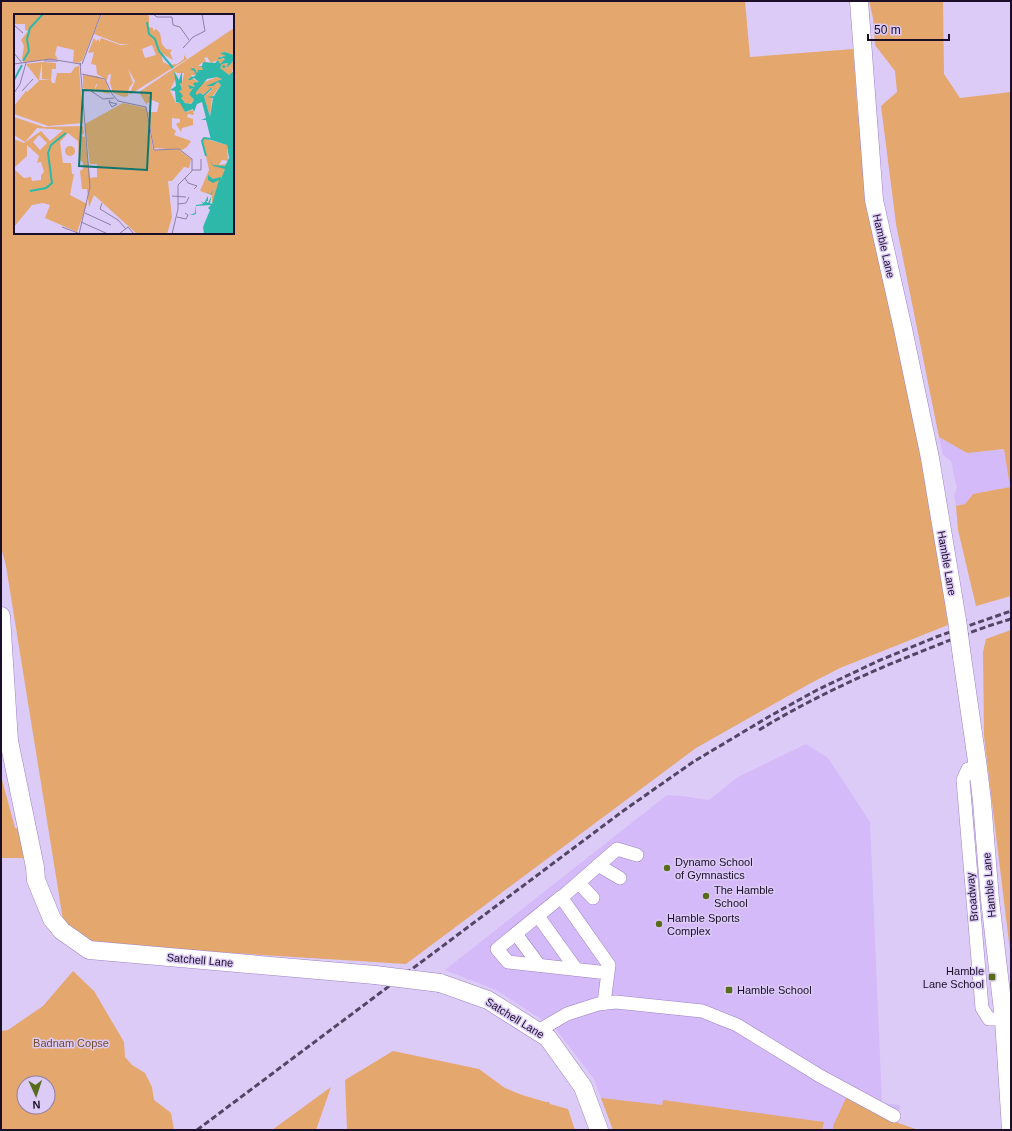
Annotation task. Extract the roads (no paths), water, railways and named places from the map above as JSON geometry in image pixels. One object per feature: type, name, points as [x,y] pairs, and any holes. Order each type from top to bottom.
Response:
[{"type":"main road","name":"Hamble Lane","points":[[859,1],[874,200],[930,458],[957,620],[978,768],[990,900],[1004,1019],[1011,1130]]},
{"type":"main road","name":"Satchell Lane","points":[[1,616],[10,741],[35,867],[36,880],[52,919],[62,931],[89,950],[375,975],[440,983],[488,1000],[548,1038],[583,1087],[599,1130]]},
{"type":"street","points":[[608,973],[508,962],[498,949],[560,897],[561,898],[617,848],[637,854]]},
{"type":"street","points":[[598,865],[620,878]]},
{"type":"street","points":[[579,882],[592,898]]},
{"type":"street","points":[[561,898],[609,965],[604,1003]]},
{"type":"street","points":[[538,916],[576,969]]},
{"type":"street","points":[[516,934],[539,965]]},
{"type":"street","points":[[538,1031],[568,1014],[604,1003],[616,1002],[702,1011],[737,1025],[820,1076],[894,1116]]},
{"type":"railway","points":[[197,1130],[623,811],[693,762],[817,690],[878,661],[936,637],[1011,611]]},
{"type":"railway","points":[[759,730],[818,697],[878,669],[965,634],[1011,619]]},
{"type":"place","name":"Dynamo School of Gymnastics","points":[[667,868]]},
{"type":"place","name":"The Hamble School","points":[[706,896]]},
{"type":"place","name":"Hamble Sports Complex","points":[[659,924]]},
{"type":"place","name":"Hamble Lane School","points":[[992,977]]},
{"type":"place","name":"Hamble School","points":[[729,990]]},
{"type":"park label","name":"Badnam Copse","points":[[71,1043]]}]
